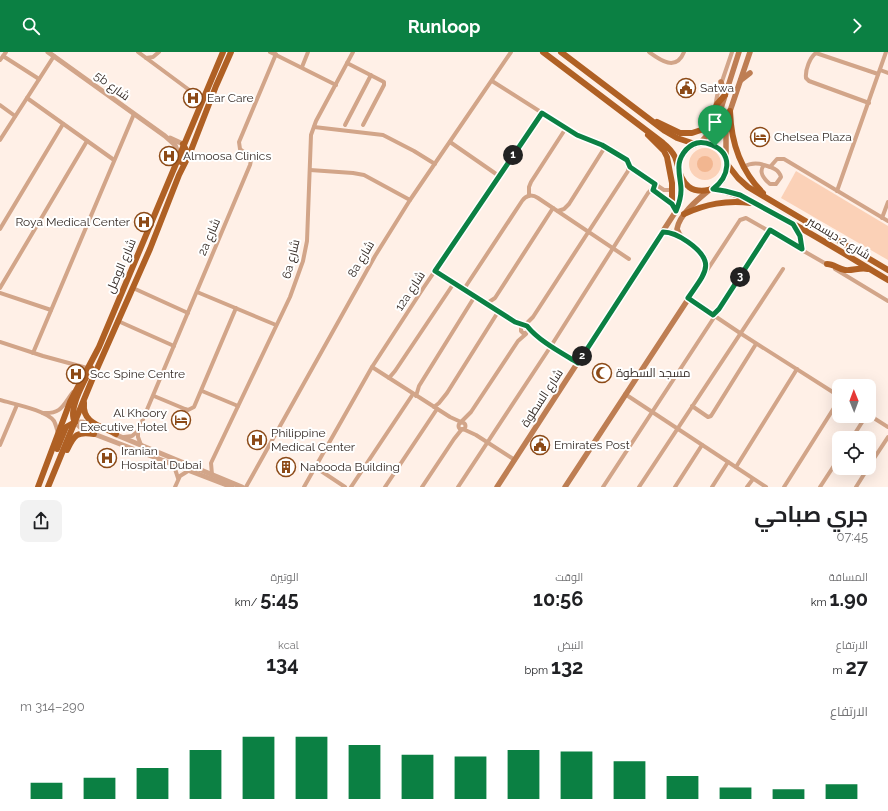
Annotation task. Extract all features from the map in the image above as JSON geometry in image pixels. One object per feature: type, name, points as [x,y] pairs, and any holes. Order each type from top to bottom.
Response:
[{"type":"main road","name":"شارع الوصل","points":[[38,487],[77,387],[96,353],[178,155],[223,52]]},
{"type":"main road","name":"شارع الوصل","points":[[48,487],[231,52]]},
{"type":"main road","points":[[543,52],[668,147],[687,186],[697,190],[710,190]]},
{"type":"main road","points":[[561,52],[665,131],[677,138],[697,143],[708,143],[715,146],[721,151],[726,161]]},
{"type":"main road","points":[[679,172],[682,156],[685,151],[709,134],[714,126],[721,110],[739,52]]},
{"type":"main road","points":[[682,238],[678,232],[677,226],[684,214],[692,204],[724,179],[726,161],[726,130],[730,111],[750,52]]},
{"type":"main road","points":[[741,80],[750,73]]},
{"type":"main road","points":[[721,82],[725,95]]},
{"type":"main road","points":[[652,121],[666,125],[683,134],[701,130],[712,119],[715,109],[725,95]]},
{"type":"main road","points":[[730,111],[734,143],[745,170],[768,199]]},
{"type":"main road","points":[[640,126],[664,151],[667,157],[672,190],[672,204],[676,211]]},
{"type":"main road","points":[[179,175],[181,162],[186,150],[183,144]]},
{"type":"main road","name":"شارع 2 ديسمبر","points":[[726,161],[743,182],[768,199],[888,270]]},
{"type":"main road","name":"شارع السطوة","points":[[497,487],[676,211],[681,195],[679,172]]},
{"type":"main road","name":"شارع 2 ديسمبر","points":[[710,190],[733,193],[755,204],[793,224],[888,280]]},
{"type":"main road","points":[[684,214],[713,204],[731,202],[755,204]]},
{"type":"main road","points":[[793,224],[800,236],[802,249]]},
{"type":"main road","points":[[565,487],[704,275],[706,264],[702,253],[682,238],[670,232],[663,232]]},
{"type":"main road","points":[[827,264],[832,264],[845,270],[861,268],[871,270]]},
{"type":"main road","points":[[43,475],[50,466],[66,428],[71,423],[75,422],[72,415],[74,405],[95,360],[96,353]]},
{"type":"main road","points":[[86,395],[84,410],[87,418],[91,422],[116,434]]},
{"type":"main road","points":[[58,462],[65,456],[76,435],[83,432],[94,434]]},
{"type":"street","name":"5b شارع","points":[[48,52],[165,136],[175,145],[178,155]]},
{"type":"street","points":[[138,52],[196,95],[199,99],[200,107]]},
{"type":"street","points":[[147,59],[153,57],[159,52]]},
{"type":"street","points":[[270,52],[336,85]]},
{"type":"street","points":[[302,67],[308,52]]},
{"type":"street","name":"6a شارع","points":[[210,463],[296,283],[307,241],[311,141],[314,127],[353,52]]},
{"type":"street","name":"8a شارع","points":[[246,487],[378,250],[410,200],[511,52]]},
{"type":"street","points":[[570,52],[570,60]]},
{"type":"street","points":[[649,52],[662,61],[672,63],[679,60],[684,52]]},
{"type":"street","points":[[715,109],[721,82],[732,52]]},
{"type":"street","points":[[837,191],[886,52]]},
{"type":"street","points":[[869,102],[809,81],[806,78],[806,73],[812,56],[816,53],[879,72],[888,73]]},
{"type":"street","points":[[0,60],[4,54],[39,79]]},
{"type":"street","name":"2a شارع","points":[[138,431],[250,165],[250,156],[240,149],[238,142],[276,54]]},
{"type":"street","points":[[0,140],[54,56]]},
{"type":"street","points":[[347,63],[384,81],[385,84],[363,124]]},
{"type":"street","points":[[345,125],[371,75]]},
{"type":"street","points":[[492,80],[581,137],[605,147],[627,160],[630,167],[654,186],[666,190],[672,190]]},
{"type":"street","points":[[27,98],[114,160]]},
{"type":"street","points":[[0,105],[15,116]]},
{"type":"street","name":"12a شارع","points":[[304,487],[372,367],[542,113]]},
{"type":"street","points":[[33,353],[134,114]]},
{"type":"street","points":[[0,229],[63,124]]},
{"type":"street","points":[[314,127],[383,135],[435,164]]},
{"type":"street","points":[[529,196],[529,187],[531,182],[566,128]]},
{"type":"street","name":"5b شارع","points":[[165,136],[183,144]]},
{"type":"street","points":[[0,288],[87,141]]},
{"type":"street","points":[[450,142],[499,176]]},
{"type":"street","points":[[558,211],[564,209],[569,204],[605,147]]},
{"type":"street","points":[[772,168],[775,160],[781,158],[784,159],[888,221]]},
{"type":"street","points":[[745,170],[756,163],[764,164],[778,171],[780,175],[778,182],[773,185],[769,184],[762,175],[761,170],[764,164]]},
{"type":"street","points":[[518,341],[523,328],[533,317],[630,167]]},
{"type":"street","points":[[310,170],[364,175],[410,200]]},
{"type":"street","points":[[654,186],[654,191],[672,204]]},
{"type":"street","points":[[458,487],[551,346],[648,193],[654,186]]},
{"type":"street","points":[[464,289],[522,201],[529,196],[538,198],[629,259]]},
{"type":"street","points":[[882,218],[888,202]]},
{"type":"street","points":[[486,304],[495,298],[553,208]]},
{"type":"street","points":[[704,275],[740,220],[750,218],[888,301]]},
{"type":"street","points":[[603,487],[770,230]]},
{"type":"street","points":[[639,487],[783,269]]},
{"type":"street","points":[[435,271],[515,322],[523,328],[523,333],[528,331]]},
{"type":"street","points":[[389,378],[454,283]]},
{"type":"street","points":[[133,288],[188,312]]},
{"type":"street","points":[[197,292],[276,325]]},
{"type":"street","points":[[0,293],[51,310]]},
{"type":"street","points":[[352,487],[415,395],[419,386],[475,296]]},
{"type":"street","points":[[688,298],[756,344],[832,392]]},
{"type":"street","points":[[154,396],[188,410],[194,407],[236,308]]},
{"type":"street","points":[[386,487],[435,408],[447,393],[498,312]]},
{"type":"street","points":[[422,487],[518,341],[528,331],[533,317]]},
{"type":"street","points":[[118,321],[174,346]]},
{"type":"street","points":[[523,328],[528,326],[528,331],[578,363]]},
{"type":"street","points":[[0,342],[66,363],[87,368]]},
{"type":"street","points":[[692,406],[708,416],[711,416],[756,344]]},
{"type":"street","points":[[372,367],[515,460]]},
{"type":"street","points":[[736,467],[797,369]]},
{"type":"street","points":[[41,413],[52,413],[59,410],[77,387]]},
{"type":"street","points":[[202,391],[238,406]]},
{"type":"street","points":[[625,394],[766,487]]},
{"type":"street","points":[[0,400],[41,413],[53,420],[58,435]]},
{"type":"street","points":[[0,445],[17,405]]},
{"type":"street","points":[[784,487],[832,411]]},
{"type":"street","points":[[876,419],[888,427]]},
{"type":"street","points":[[75,422],[80,427],[94,434],[232,487]]},
{"type":"street","points":[[75,422],[83,422],[124,437],[242,487]]},
{"type":"street","points":[[124,437],[132,436],[138,431]]},
{"type":"street","points":[[138,431],[140,444]]},
{"type":"street","points":[[876,455],[888,437]]},
{"type":"street","points":[[128,447],[131,444],[140,444]]},
{"type":"street","points":[[675,487],[702,445]]},
{"type":"street","points":[[712,487],[728,462]]},
{"type":"street","points":[[199,469],[204,468],[210,463]]},
{"type":"street","points":[[210,463],[212,475]]},
{"type":"street","points":[[174,466],[178,478]]},
{"type":"street","points":[[315,467],[345,487]]},
{"type":"street","points":[[820,487],[832,469]]},
{"type":"street","points":[[175,487],[178,478],[188,471]]},
{"type":"street","points":[[856,487],[863,475]]},
{"type":"street","points":[[748,487],[753,479]]},
{"type":"street","points":[[787,482],[788,487]]},
{"type":"shaded area","points":[[702,148],[708,148],[718,155],[721,164],[720,170],[714,177],[708,180],[702,180],[692,173],[689,167],[689,161],[696,151]]},
{"type":"shaded area","points":[[702,156],[708,156],[713,161],[711,170],[708,172],[702,172],[697,167],[697,161]]},
{"type":"shaded area","points":[[796,171],[888,226],[888,260],[781,198]]},
{"type":"place","name":"Satwa","points":[[686,88]]},
{"type":"place","name":"Ear Care","points":[[193,98]]},
{"type":"place","name":"Chelsea Plaza","points":[[760,137]]},
{"type":"place","name":"Almoosa Clinics","points":[[169,156]]},
{"type":"place","name":"Roya Medical Center","points":[[144,222]]},
{"type":"place","name":"مسجد السطوة","points":[[602,373]]},
{"type":"place","name":"Scc Spine Centre","points":[[76,374]]},
{"type":"place","name":"Al Khoory Executive Hotel","points":[[181,420]]},
{"type":"place","name":"Philippine Medical Center","points":[[257,440]]},
{"type":"place","name":"Emirates Post","points":[[540,445]]},
{"type":"place","name":"Iranian Hospital Dubai","points":[[107,458]]},
{"type":"place","name":"Nabooda Building","points":[[286,467]]},
{"type":"route","points":[[542,113],[577,135],[602,145],[627,160],[630,167],[655,184],[653,190],[672,204],[676,211],[681,195],[678,168],[685,151],[697,143],[708,143],[715,146],[726,158],[727,164],[724,179],[713,189],[740,195],[793,224],[800,236],[802,249],[770,230],[719,309],[713,315],[688,298],[704,275],[706,270],[705,258],[698,249],[682,238],[668,232],[663,232],[578,363],[536,336],[529,330],[528,326],[515,322],[435,271],[542,113]]}]
